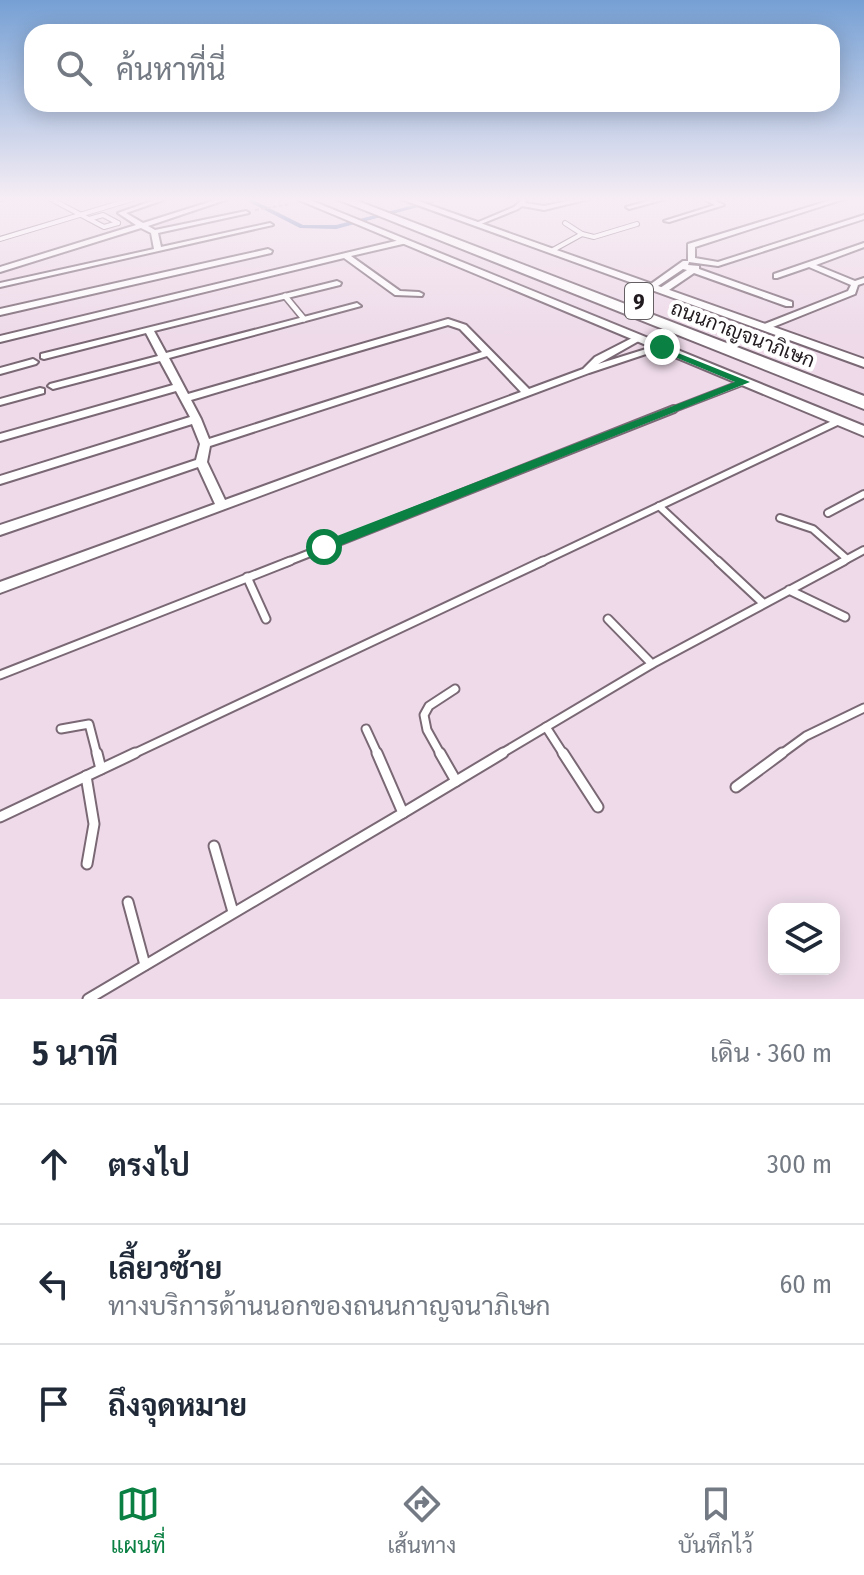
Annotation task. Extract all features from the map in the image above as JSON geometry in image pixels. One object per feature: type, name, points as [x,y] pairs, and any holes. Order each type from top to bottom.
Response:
[{"type":"highway","name":"ถนนกาญจนาภิเษก","points":[[490,245],[864,403]]},
{"type":"highway","name":"ถนนกาญจนาภิเษก","points":[[493,245],[864,386]]},
{"type":"main road","points":[[413,245],[864,431]]},
{"type":"main road","points":[[538,245],[864,363]]},
{"type":"street","points":[[0,270],[82,245]]},
{"type":"street","points":[[157,245],[158,250]]},
{"type":"street","points":[[0,285],[182,245]]},
{"type":"street","points":[[0,339],[378,245]]},
{"type":"street","points":[[692,265],[691,246],[695,245]]},
{"type":"street","points":[[658,288],[682,266],[718,264],[778,245]]},
{"type":"street","points":[[777,276],[864,245]]},
{"type":"street","points":[[326,259],[347,257],[358,250]]},
{"type":"street","points":[[0,312],[268,251]]},
{"type":"street","points":[[347,257],[398,293],[419,294]]},
{"type":"street","points":[[234,259],[250,279]]},
{"type":"street","points":[[765,327],[852,292],[860,282],[808,264]]},
{"type":"street","points":[[658,288],[692,265]]},
{"type":"street","points":[[692,265],[789,304]]},
{"type":"street","points":[[44,356],[337,283]]},
{"type":"street","points":[[53,386],[357,306]]},
{"type":"street","points":[[186,398],[445,323],[463,327],[528,393]]},
{"type":"street","points":[[149,330],[196,419],[205,444],[201,462],[223,507]]},
{"type":"street","points":[[586,371],[598,359],[639,338]]},
{"type":"street","points":[[0,588],[586,371],[662,347]]},
{"type":"street","points":[[205,444],[488,353]]},
{"type":"street","points":[[0,371],[33,362]]},
{"type":"street","points":[[0,438],[179,387]]},
{"type":"street","points":[[0,402],[40,391]]},
{"type":"street","points":[[0,480],[196,419]]},
{"type":"street","points":[[0,530],[201,462]]},
{"type":"lane","points":[[553,250],[563,245]]},
{"type":"lane","points":[[285,296],[304,319]]},
{"type":"lane","points":[[0,675],[744,382]]},
{"type":"lane","points":[[0,817],[839,421]]},
{"type":"lane","points":[[828,513],[864,494]]},
{"type":"lane","points":[[659,506],[763,603]]},
{"type":"lane","points":[[780,518],[813,529],[847,559]]},
{"type":"lane","points":[[88,999],[652,664],[864,550]]},
{"type":"lane","points":[[247,577],[266,619]]},
{"type":"lane","points":[[789,590],[845,617]]},
{"type":"lane","points":[[608,619],[652,664]]},
{"type":"lane","points":[[455,689],[429,706],[424,715],[427,730],[456,781]]},
{"type":"lane","points":[[736,787],[806,736],[864,708]]},
{"type":"lane","points":[[61,729],[89,724],[101,769]]},
{"type":"lane","points":[[546,727],[598,807]]},
{"type":"lane","points":[[366,729],[403,813]]},
{"type":"lane","points":[[86,776],[94,824],[87,864]]},
{"type":"lane","points":[[214,846],[233,912]]},
{"type":"lane","points":[[128,902],[145,965]]},
{"type":"route","points":[[324,547],[744,382],[662,347]]}]
